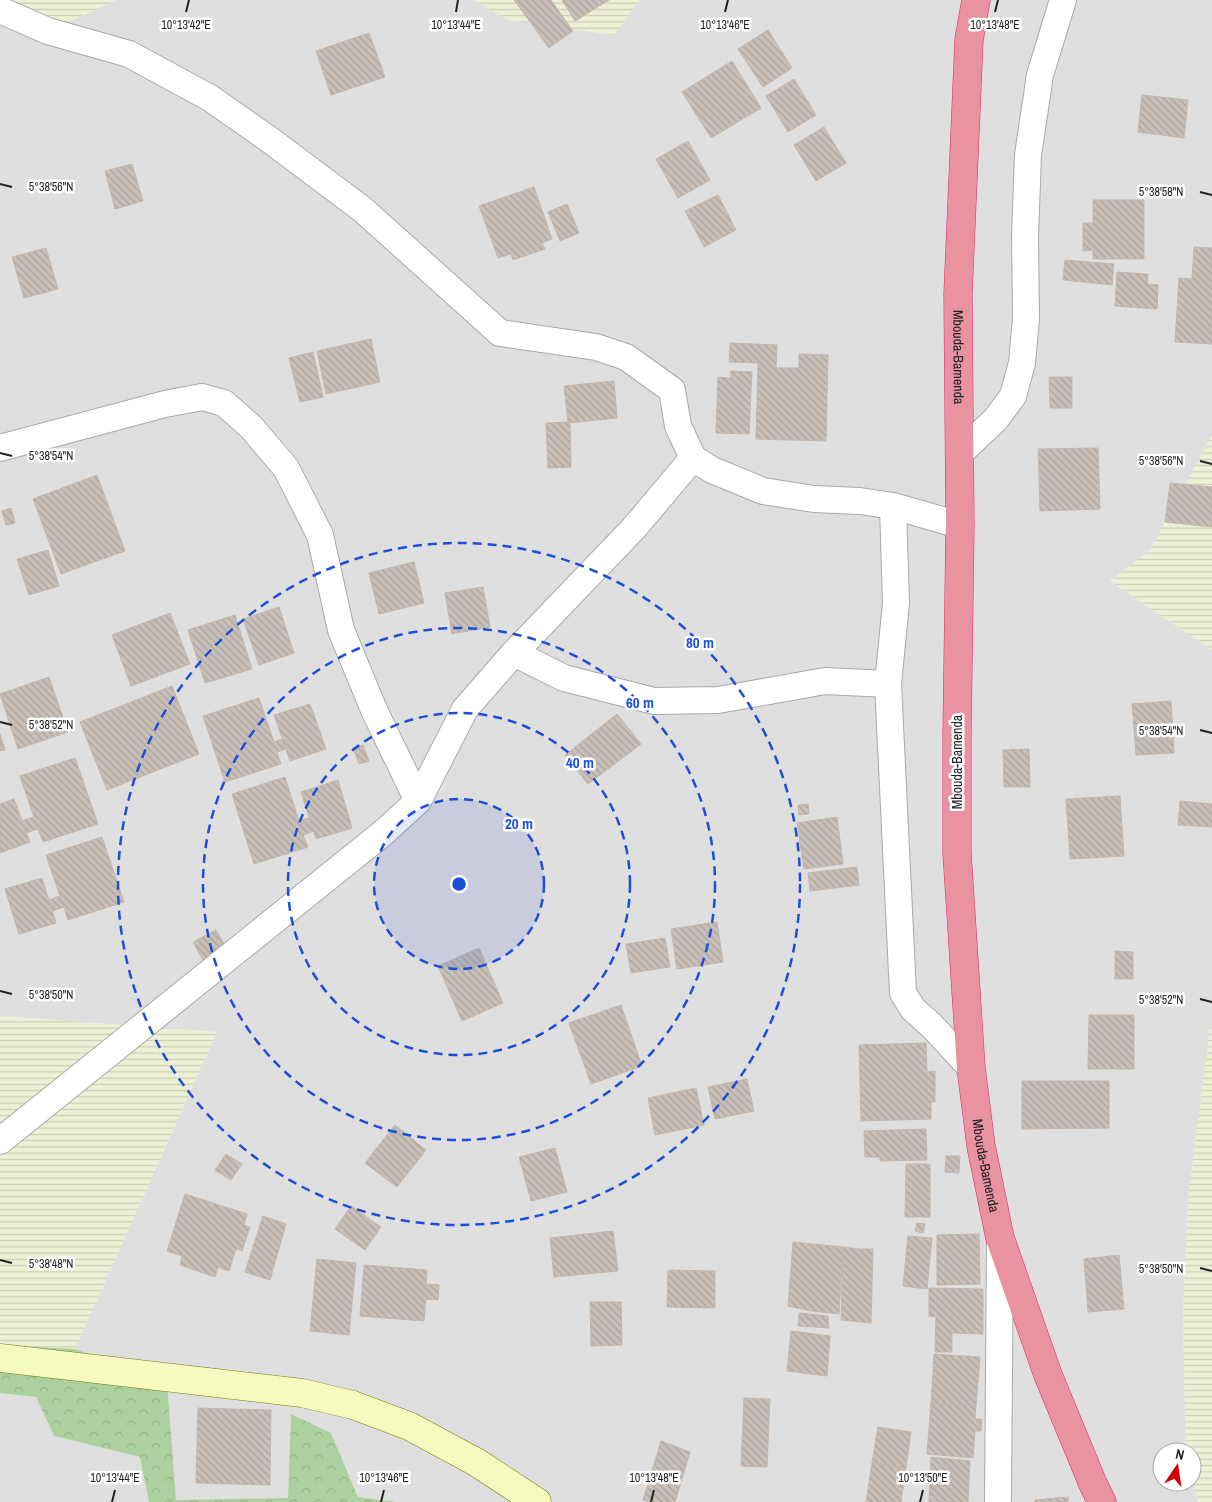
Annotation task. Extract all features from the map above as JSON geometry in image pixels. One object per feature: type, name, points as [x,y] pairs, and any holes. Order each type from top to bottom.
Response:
[{"type":"highway","name":"Mbouda-Bamenda","points":[[976,0],[969,40],[958,294],[960,525],[957,682],[957,853],[971,1068],[980,1146],[1000,1238],[1048,1375],[1102,1502]]},
{"type":"street","points":[[959,454],[996,419],[1013,396],[1022,363],[1026,318],[1025,236],[1028,154],[1040,75],[1063,0]]},
{"type":"street","points":[[0,10],[48,32],[129,54],[210,98],[362,209],[500,334],[596,347],[626,357],[672,390],[678,426],[693,458],[712,470],[762,491],[814,499],[860,501],[893,506],[960,525]]},
{"type":"street","points":[[0,448],[165,404],[202,397],[224,403],[251,427],[286,468],[320,535],[341,630],[374,710],[418,801]]},
{"type":"street","points":[[0,1141],[383,833],[418,801],[465,709],[514,653],[634,528],[693,458]]},
{"type":"street","points":[[893,506],[896,602],[888,684],[903,993],[913,1009],[932,1026],[971,1068]]},
{"type":"street","points":[[514,653],[564,678],[654,701],[718,700],[825,681],[888,684]]},
{"type":"street","points":[[998,1502],[1000,1238]]},
{"type":"street","points":[[0,1358],[302,1393],[353,1405],[409,1426],[476,1462],[537,1502]]},
{"type":"shaded area","points":[[117,0],[474,0],[508,20],[614,35],[639,0],[1212,0],[1212,435],[1151,549],[1110,581],[1212,650],[1212,1028],[1210,1028],[1188,1201],[1183,1314],[1186,1442],[1152,1442],[1152,1492],[1196,1492],[1199,1502],[397,1502],[358,1497],[331,1433],[291,1415],[288,1498],[176,1500],[167,1381],[75,1349],[217,1032],[0,1016],[0,10],[49,31]]},
{"type":"shaded area","points":[[0,1393],[36,1397],[54,1436],[140,1457],[149,1502],[0,1502]]},
{"type":"green space","points":[[0,0],[117,0],[48,31]]},
{"type":"green space","points":[[474,0],[639,0],[614,35],[508,20]]},
{"type":"green space","points":[[1212,435],[1212,650],[1110,581],[1151,549]]},
{"type":"green space","points":[[0,1016],[217,1032],[75,1349],[0,1345]]},
{"type":"green space","points":[[1210,1028],[1212,1028],[1212,1502],[1199,1502],[1196,1492],[1202,1492],[1202,1442],[1186,1442],[1183,1314],[1188,1201]]},
{"type":"green space","points":[[0,1345],[75,1349],[167,1381],[176,1500],[288,1498],[291,1414],[331,1433],[358,1497],[397,1502],[149,1502],[140,1457],[54,1436],[36,1397],[0,1393]]},
{"type":"building","points":[[514,0],[551,0],[573,31],[549,48]]},
{"type":"building","points":[[562,0],[609,0],[575,21]]},
{"type":"building","points":[[768,30],[792,68],[763,87],[738,49]]},
{"type":"building","points":[[369,33],[385,77],[331,95],[316,51]]},
{"type":"building","points":[[732,61],[761,108],[711,138],[682,92]]},
{"type":"building","points":[[794,79],[816,115],[788,132],[766,96]]},
{"type":"building","points":[[1142,95],[1188,100],[1184,138],[1138,132]]},
{"type":"building","points":[[824,127],[846,163],[816,181],[794,145]]},
{"type":"building","points":[[688,141],[710,180],[678,198],[656,159]]},
{"type":"building","points":[[132,164],[143,201],[115,209],[105,171]]},
{"type":"building","points":[[534,187],[552,239],[542,243],[545,249],[513,260],[511,254],[498,258],[479,206]]},
{"type":"building","points":[[718,195],[736,230],[704,247],[685,211]]},
{"type":"building","points":[[1093,200],[1144,200],[1144,259],[1093,259],[1093,250],[1083,251],[1083,223],[1093,223]]},
{"type":"building","points":[[567,204],[579,233],[560,241],[548,212]]},
{"type":"building","points":[[1194,247],[1212,248],[1212,344],[1175,342],[1179,278],[1192,279]]},
{"type":"building","points":[[46,248],[58,289],[24,298],[12,257]]},
{"type":"building","points":[[1065,260],[1114,264],[1112,285],[1063,280]]},
{"type":"building","points":[[1117,272],[1148,274],[1147,284],[1158,285],[1157,309],[1115,306]]},
{"type":"building","points":[[371,339],[380,382],[326,394],[317,351]]},
{"type":"building","points":[[730,343],[777,345],[776,368],[799,368],[799,354],[828,355],[826,441],[756,439],[758,363],[729,362]]},
{"type":"building","points":[[313,352],[323,397],[300,402],[289,358]]},
{"type":"building","points":[[731,371],[752,372],[749,434],[716,433],[718,377],[731,378]]},
{"type":"building","points":[[1049,377],[1072,377],[1072,408],[1050,408]]},
{"type":"building","points":[[614,381],[617,418],[568,423],[564,386]]},
{"type":"building","points":[[570,422],[571,467],[548,468],[546,423]]},
{"type":"building","points":[[1098,448],[1100,509],[1040,511],[1038,449]]},
{"type":"building","points":[[97,475],[125,551],[61,574],[33,499]]},
{"type":"building","points":[[1170,483],[1212,487],[1212,527],[1165,522]]},
{"type":"building","points":[[11,508],[15,523],[6,525],[2,511]]},
{"type":"building","points":[[48,550],[59,586],[29,595],[17,559]]},
{"type":"building","points":[[414,562],[424,603],[379,614],[369,573]]},
{"type":"building","points":[[483,587],[490,627],[452,634],[445,593]]},
{"type":"building","points":[[279,607],[294,653],[259,665],[243,619]]},
{"type":"building","points":[[170,613],[190,664],[131,686],[112,635]]},
{"type":"building","points":[[235,615],[252,669],[205,683],[188,630]]},
{"type":"building","points":[[49,677],[68,732],[18,749],[0,694]]},
{"type":"building","points":[[172,686],[199,754],[107,790],[80,722]]},
{"type":"building","points":[[259,698],[274,742],[282,739],[286,749],[277,752],[281,764],[225,782],[203,716]]},
{"type":"building","points":[[1171,701],[1174,753],[1136,755],[1132,704]]},
{"type":"building","points":[[310,704],[326,749],[290,761],[274,715]]},
{"type":"building","points":[[617,714],[641,744],[588,784],[565,755]]},
{"type":"building","points":[[0,734],[5,750],[0,751]]},
{"type":"building","points":[[363,745],[369,761],[359,764],[353,748]]},
{"type":"building","points":[[1029,749],[1030,787],[1004,787],[1003,750]]},
{"type":"building","points":[[75,758],[98,824],[43,842],[38,829],[26,833],[22,821],[34,817],[20,776]]},
{"type":"building","points":[[285,777],[299,821],[309,818],[314,831],[303,835],[308,847],[254,864],[232,794]]},
{"type":"building","points":[[338,780],[352,828],[316,839],[301,792]]},
{"type":"building","points":[[1120,796],[1124,856],[1070,859],[1066,799]]},
{"type":"building","points":[[14,799],[30,842],[0,853],[0,804]]},
{"type":"building","points":[[1180,801],[1212,804],[1212,827],[1178,825]]},
{"type":"building","points":[[808,804],[809,814],[799,815],[798,805]]},
{"type":"building","points":[[837,817],[843,864],[804,869],[797,823]]},
{"type":"building","points":[[102,837],[124,902],[68,920],[64,907],[53,911],[49,900],[60,896],[46,855]]},
{"type":"building","points":[[857,867],[859,885],[810,891],[808,873]]},
{"type":"building","points":[[42,878],[56,923],[19,934],[5,889]]},
{"type":"building","points":[[717,922],[723,962],[677,969],[671,929]]},
{"type":"building","points":[[216,930],[228,951],[205,963],[193,942]]},
{"type":"building","points":[[665,938],[670,967],[631,973],[626,944]]},
{"type":"building","points":[[479,948],[503,1003],[462,1021],[438,966]]},
{"type":"building","points":[[1115,951],[1133,952],[1133,979],[1115,979]]},
{"type":"building","points":[[621,1005],[642,1066],[591,1084],[569,1023]]},
{"type":"building","points":[[1089,1015],[1134,1015],[1134,1069],[1088,1069]]},
{"type":"building","points":[[926,1043],[927,1072],[935,1071],[935,1102],[931,1102],[931,1119],[861,1121],[859,1045]]},
{"type":"building","points":[[747,1079],[754,1111],[715,1119],[708,1087]]},
{"type":"building","points":[[1022,1081],[1109,1081],[1109,1128],[1022,1129]]},
{"type":"building","points":[[696,1088],[704,1125],[655,1135],[648,1098]]},
{"type":"building","points":[[395,1125],[426,1150],[397,1187],[365,1163]]},
{"type":"building","points":[[926,1129],[927,1160],[880,1161],[880,1157],[865,1157],[864,1131]]},
{"type":"building","points":[[555,1148],[567,1192],[531,1201],[519,1157]]},
{"type":"building","points":[[226,1154],[242,1164],[231,1180],[215,1170]]},
{"type":"building","points":[[946,1156],[960,1156],[959,1173],[945,1172]]},
{"type":"building","points":[[906,1164],[930,1164],[930,1217],[905,1217]]},
{"type":"building","points":[[185,1194],[247,1214],[244,1225],[250,1227],[242,1251],[236,1249],[229,1271],[218,1267],[215,1277],[180,1265],[182,1256],[167,1251]]},
{"type":"building","points":[[351,1206],[381,1227],[365,1250],[335,1229]]},
{"type":"building","points":[[263,1216],[286,1224],[270,1280],[245,1272]]},
{"type":"building","points":[[917,1223],[925,1224],[923,1233],[915,1231]]},
{"type":"building","points":[[613,1231],[618,1271],[554,1277],[550,1238]]},
{"type":"building","points":[[979,1234],[980,1284],[937,1285],[937,1235]]},
{"type":"building","points":[[908,1236],[932,1238],[927,1289],[903,1286]]},
{"type":"building","points":[[793,1242],[843,1247],[839,1314],[788,1306]]},
{"type":"building","points":[[843,1247],[873,1249],[871,1323],[841,1320]]},
{"type":"building","points":[[1119,1255],[1124,1309],[1088,1312],[1084,1259]]},
{"type":"building","points":[[317,1259],[356,1263],[349,1335],[310,1331]]},
{"type":"building","points":[[364,1265],[427,1270],[426,1284],[439,1285],[438,1300],[426,1299],[424,1321],[360,1316]]},
{"type":"building","points":[[668,1270],[715,1271],[715,1308],[667,1307]]},
{"type":"building","points":[[929,1288],[983,1289],[983,1334],[952,1333],[952,1352],[935,1352],[936,1317],[929,1316]]},
{"type":"building","points":[[590,1302],[621,1302],[622,1345],[591,1346]]},
{"type":"building","points":[[799,1313],[828,1316],[829,1328],[798,1326]]},
{"type":"building","points":[[791,1331],[830,1336],[827,1376],[787,1371]]},
{"type":"building","points":[[934,1354],[980,1357],[976,1406],[931,1403]]},
{"type":"building","points":[[744,1398],[770,1399],[767,1467],[741,1466]]},
{"type":"building","points":[[931,1403],[976,1406],[975,1419],[982,1419],[981,1431],[975,1431],[973,1458],[927,1454]]},
{"type":"building","points":[[198,1408],[271,1410],[270,1485],[196,1483]]},
{"type":"building","points":[[878,1427],[911,1432],[906,1468],[872,1463]]},
{"type":"building","points":[[661,1441],[690,1452],[675,1502],[649,1502],[643,1500]]},
{"type":"building","points":[[931,1457],[970,1461],[968,1502],[929,1502]]},
{"type":"building","points":[[872,1463],[906,1468],[901,1502],[866,1502]]},
{"type":"building","points":[[1068,1497],[1068,1502],[1035,1502],[1035,1500]]}]
